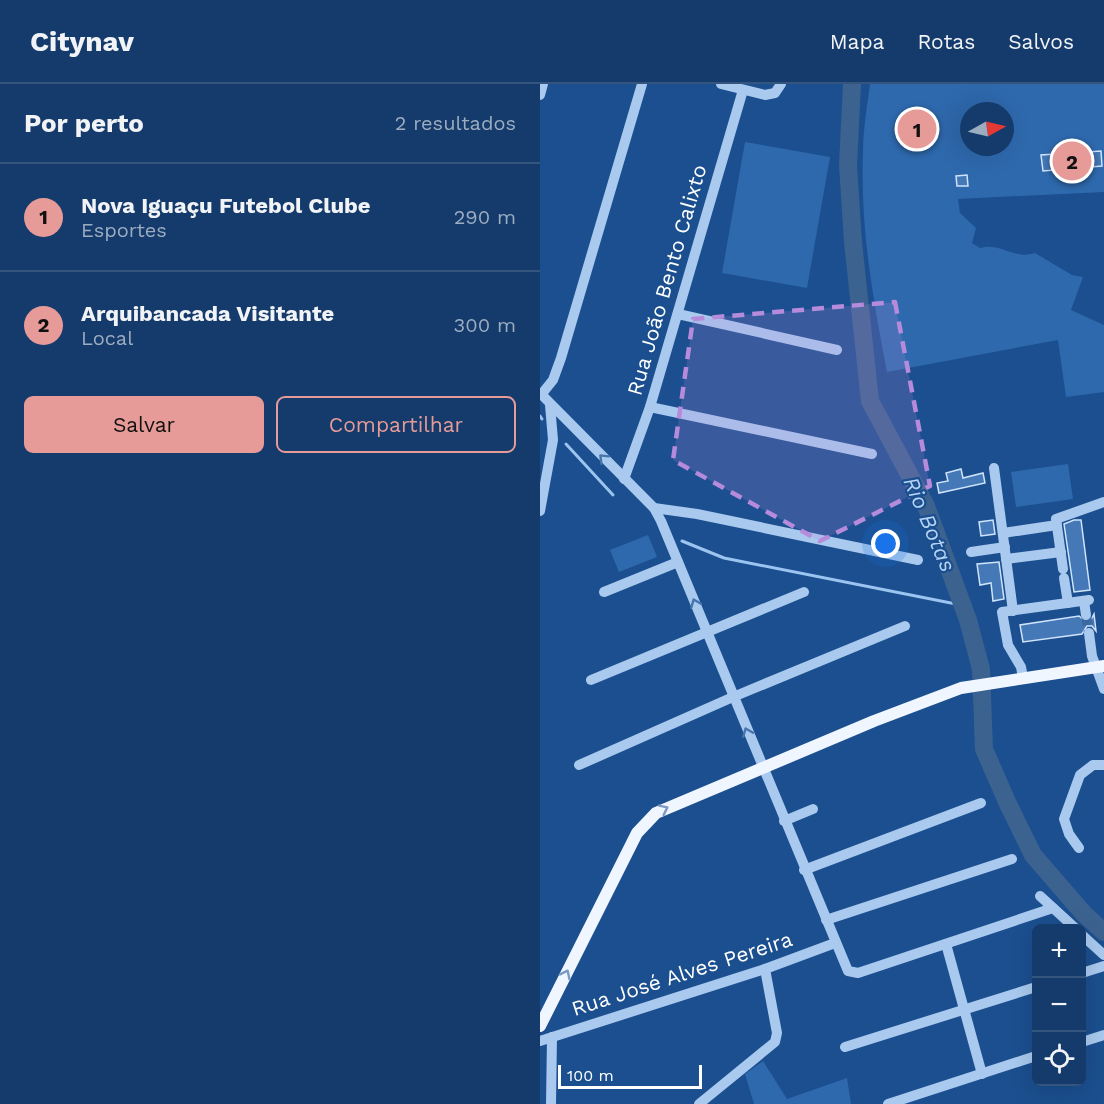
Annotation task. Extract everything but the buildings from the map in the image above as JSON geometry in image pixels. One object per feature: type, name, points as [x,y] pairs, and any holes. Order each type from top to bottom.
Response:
[{"type":"main road","points":[[540,1026],[644,823],[665,808],[961,688],[1101,668]]},
{"type":"street","points":[[540,95],[543,84]]},
{"type":"street","points":[[543,397],[553,380],[561,358],[642,84]]},
{"type":"street","points":[[721,84],[771,94],[781,85]]},
{"type":"street","name":"Rua João Bento Calixto","points":[[624,479],[650,407],[742,90]]},
{"type":"street","points":[[678,314],[837,350]]},
{"type":"street","points":[[543,397],[654,508],[847,970],[853,974],[1053,908]]},
{"type":"street","points":[[540,511],[553,440],[553,420],[543,397]]},
{"type":"street","points":[[650,407],[872,454]]},
{"type":"street","points":[[553,440],[568,434],[583,438]]},
{"type":"street","points":[[994,468],[1013,611]]},
{"type":"street","points":[[1068,603],[1056,519],[1104,502]]},
{"type":"street","points":[[654,508],[697,514],[918,560]]},
{"type":"street","points":[[1003,533],[1057,525]]},
{"type":"street","points":[[971,552],[1005,547]]},
{"type":"street","points":[[1006,559],[1061,552]]},
{"type":"street","points":[[604,592],[678,562]]},
{"type":"street","points":[[591,680],[804,592]]},
{"type":"street","points":[[1023,678],[1021,667],[1008,645],[1002,612],[1087,600],[1086,615]]},
{"type":"street","points":[[579,765],[733,697],[905,626]]},
{"type":"street","points":[[1089,633],[1101,668],[1104,689]]},
{"type":"street","points":[[1079,848],[1069,834],[1064,819],[1080,775],[1093,765],[1104,765]]},
{"type":"street","points":[[804,870],[981,803]]},
{"type":"street","points":[[784,821],[813,809]]},
{"type":"street","points":[[825,920],[1012,859]]},
{"type":"street","points":[[1040,896],[1071,924]]},
{"type":"street","points":[[1086,938],[1104,955]]},
{"type":"street","name":"Rua José Alves Pereira","points":[[540,1041],[765,969],[835,943]]},
{"type":"street","points":[[946,944],[981,1074]]},
{"type":"street","points":[[1086,972],[1104,966]]},
{"type":"street","points":[[699,1104],[775,1041],[777,1030],[765,969]]},
{"type":"street","points":[[845,1047],[1032,988]]},
{"type":"street","points":[[540,1032],[552,1037],[551,1104]]},
{"type":"street","points":[[1086,1041],[1104,1035]]},
{"type":"street","points":[[888,1104],[1032,1057]]},
{"type":"highlighted area","points":[[895,302],[930,486],[820,541],[673,460],[693,319]]},
{"type":"shaded area","points":[[870,84],[1104,84],[1104,192],[958,199],[960,213],[976,228],[972,243],[980,248],[995,247],[1027,255],[1035,253],[1072,275],[1083,277],[1071,310],[1104,325],[1104,392],[1066,397],[1058,340],[887,372],[872,291],[866,236],[863,181],[864,127]]},
{"type":"shaded area","points":[[745,142],[830,157],[807,288],[722,273]]},
{"type":"shaded area","points":[[1068,464],[1073,499],[1016,507],[1011,472]]},
{"type":"shaded area","points":[[648,535],[657,557],[619,572],[610,550]]},
{"type":"shaded area","points":[[763,1061],[787,1099],[847,1078],[851,1104],[754,1104],[745,1074]]},
{"type":"waterway","name":"Rio Botas","points":[[852,84],[848,165],[853,242],[870,401],[926,506],[968,620],[981,669],[984,749],[1008,804],[1033,855],[1084,914],[1104,932]]},
{"type":"waterway","points":[[566,444],[613,495]]},
{"type":"waterway","points":[[682,541],[724,558],[961,605]]},
{"type":"tunnel","points":[[1086,615],[1089,633]]},
{"type":"place","name":"Nova Iguaçu Futebol Clube","points":[[917,129]]},
{"type":"place","name":"Arquibancada Visitante","points":[[1072,161]]}]
